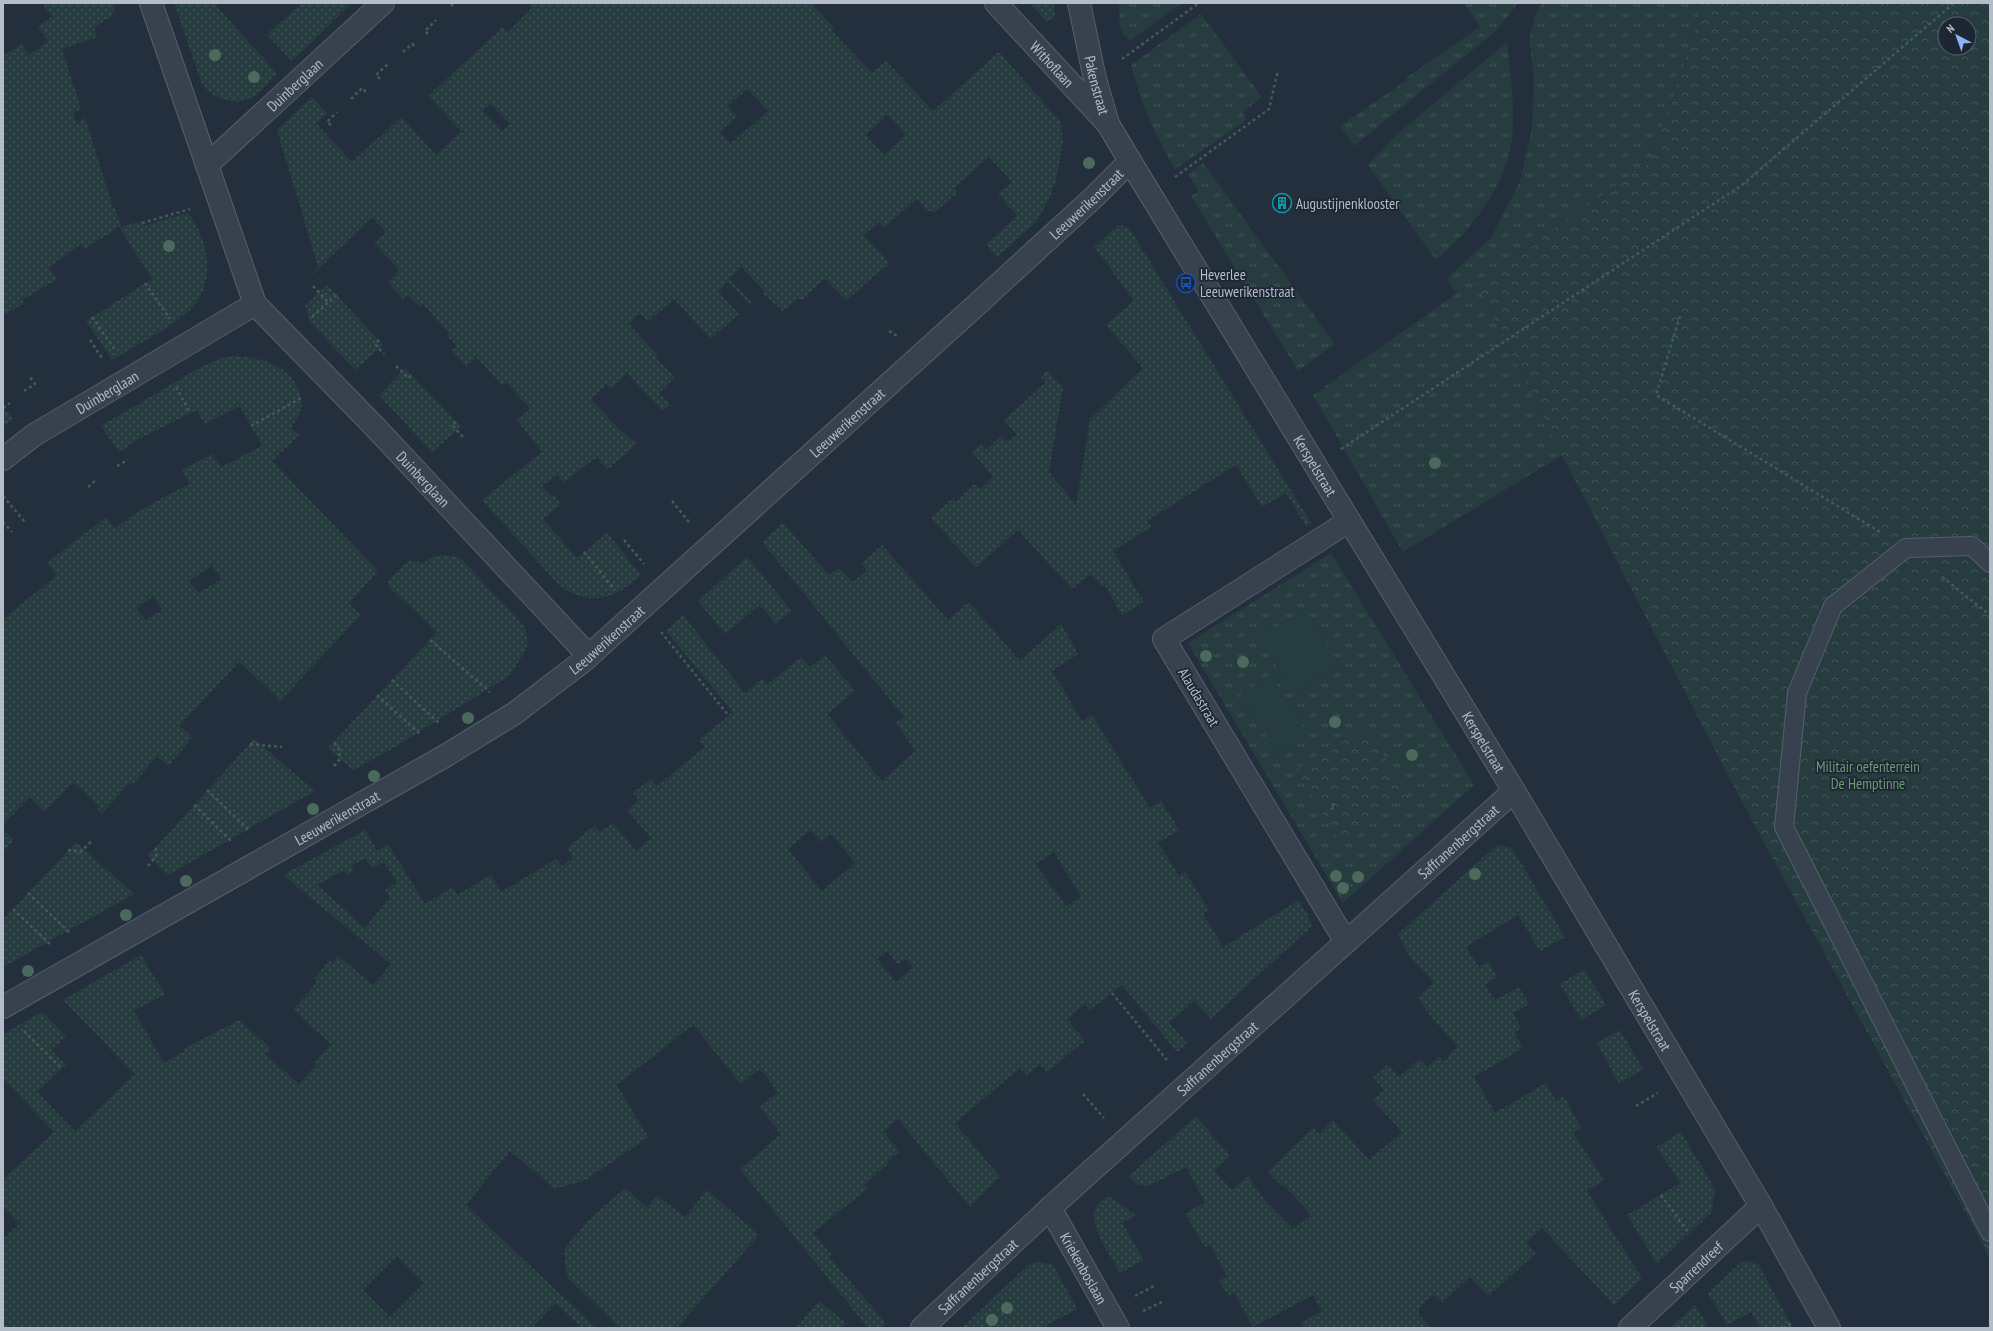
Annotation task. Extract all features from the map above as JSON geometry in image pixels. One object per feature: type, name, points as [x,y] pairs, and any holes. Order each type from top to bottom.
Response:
[{"type":"street","name":"Duinberglaan","points":[[151,3],[255,304],[330,381],[589,656]]},
{"type":"street","name":"Duinberglaan","points":[[206,165],[383,3]]},
{"type":"street","name":"Withoflaan","points":[[996,3],[1108,124]]},
{"type":"street","name":"Pakenstraat","points":[[1079,3],[1095,78],[1108,124],[1130,161]]},
{"type":"street","name":"Kerspelstraat","points":[[1130,161],[1514,791],[1761,1206],[1829,1328]]},
{"type":"street","name":"Leeuwerikenstraat","points":[[3,1007],[454,751],[515,713],[589,656],[972,309],[1094,197],[1130,161]]},
{"type":"street","name":"Duinberglaan","points":[[3,459],[31,437],[255,304]]},
{"type":"street","name":"Alaudastraat","points":[[1346,942],[1164,639],[1350,521]]},
{"type":"street","name":"Saffranenbergstraat","points":[[922,1328],[1050,1208],[1514,791]]},
{"type":"street","name":"Sparrendreef","points":[[1630,1328],[1761,1206]]},
{"type":"street","name":"Kriekenboslaan","points":[[1050,1208],[1118,1328]]},
{"type":"lane","points":[[1990,563],[1972,546],[1906,548],[1833,606],[1797,693],[1784,827],[1990,1232]]},
{"type":"path","points":[[451,6],[454,3]]},
{"type":"path","points":[[1095,78],[1199,3]]},
{"type":"path","points":[[1315,466],[1742,185],[1954,3]]},
{"type":"path","points":[[428,34],[425,31],[436,20]]},
{"type":"path","points":[[402,52],[412,44],[415,46]]},
{"type":"path","points":[[380,79],[376,75],[388,64]]},
{"type":"path","points":[[1150,195],[1269,108],[1278,70]]},
{"type":"path","points":[[351,99],[362,88],[366,92]]},
{"type":"path","points":[[331,126],[327,122],[337,112]]},
{"type":"path","points":[[142,223],[219,200]]},
{"type":"path","points":[[145,283],[188,344]]},
{"type":"path","points":[[313,286],[328,302]]},
{"type":"path","points":[[1680,316],[1656,395],[1906,548],[1990,615]]},
{"type":"path","points":[[92,317],[132,376]]},
{"type":"path","points":[[379,340],[375,344],[384,354]]},
{"type":"path","points":[[396,366],[408,378],[412,375]]},
{"type":"path","points":[[24,391],[36,384],[30,377]]},
{"type":"path","points":[[251,426],[330,381]]},
{"type":"path","points":[[3,408],[10,403]]},
{"type":"path","points":[[456,422],[452,425],[463,437]]},
{"type":"path","points":[[116,466],[128,460]]},
{"type":"path","points":[[88,487],[95,481]]},
{"type":"path","points":[[3,496],[24,522]]},
{"type":"path","points":[[3,522],[12,532]]},
{"type":"path","points":[[584,552],[638,611],[729,716]]},
{"type":"path","points":[[430,640],[515,713]]},
{"type":"path","points":[[392,680],[454,751]]},
{"type":"path","points":[[378,695],[454,751]]},
{"type":"path","points":[[334,742],[340,749],[340,759],[334,766]]},
{"type":"path","points":[[250,744],[282,747]]},
{"type":"path","points":[[207,790],[274,853]]},
{"type":"path","points":[[1331,809],[1335,807],[1332,803]]},
{"type":"path","points":[[194,805],[255,864]]},
{"type":"path","points":[[68,850],[80,852],[91,842]]},
{"type":"path","points":[[148,866],[156,856],[156,847]]},
{"type":"path","points":[[28,893],[94,955]]},
{"type":"path","points":[[13,909],[74,967]]},
{"type":"path","points":[[1112,992],[1187,1084]]},
{"type":"path","points":[[19,1026],[62,1068]]},
{"type":"path","points":[[1661,1195],[1688,1232],[1710,1254]]},
{"type":"green space","points":[[42,3],[116,3],[112,15],[94,28],[97,37],[62,49],[81,109],[73,113],[77,124],[85,118],[113,208],[115,208],[121,227],[141,221],[143,226],[188,213],[200,232],[206,254],[207,274],[205,287],[199,299],[188,312],[168,327],[112,360],[86,321],[152,279],[119,227],[85,249],[81,244],[49,267],[57,279],[22,300],[24,303],[3,316],[3,56],[21,44],[29,55],[48,41],[38,27],[52,17]]},
{"type":"green space","points":[[174,3],[219,3],[216,6],[277,73],[260,92],[243,101],[228,101],[213,95],[202,84]]},
{"type":"green space","points":[[302,3],[352,3],[292,61],[268,36],[268,33]]},
{"type":"green space","points":[[528,3],[811,3],[834,28],[832,31],[872,73],[886,61],[933,111],[999,52],[1061,122],[1063,142],[1056,180],[1050,197],[1036,222],[997,257],[986,244],[1017,216],[998,194],[1012,182],[989,157],[954,188],[958,192],[934,213],[931,210],[929,212],[917,199],[884,228],[879,222],[864,235],[890,264],[876,274],[846,301],[825,278],[802,300],[799,298],[783,311],[762,293],[764,291],[741,267],[729,279],[751,302],[749,304],[728,281],[718,292],[739,314],[711,339],[674,299],[648,322],[640,313],[629,324],[658,356],[656,358],[675,377],[659,393],[670,405],[662,411],[627,373],[612,388],[607,384],[591,399],[617,427],[637,444],[607,470],[597,457],[564,482],[557,475],[542,486],[552,497],[555,496],[561,504],[543,519],[577,558],[607,533],[641,575],[621,590],[602,598],[582,596],[559,585],[482,500],[542,452],[517,420],[530,409],[506,382],[502,385],[477,358],[466,367],[452,351],[457,346],[447,335],[449,333],[423,304],[419,306],[408,295],[403,299],[388,282],[399,270],[374,243],[386,232],[372,217],[311,276],[318,266],[277,130],[312,97],[327,113],[316,123],[352,162],[401,117],[436,155],[461,131],[428,96],[503,27],[508,32],[532,8]],"holes":[[[747,89],[768,111],[731,143],[720,132],[737,116],[728,106]],[[491,104],[510,124],[502,131],[482,111]],[[887,115],[906,135],[884,155],[866,135]]]},
{"type":"green space","points":[[1029,3],[1054,3],[1055,16],[1047,22]]},
{"type":"green space","points":[[1119,3],[1182,3],[1131,40],[1123,34],[1121,29]]},
{"type":"green space","points":[[1464,3],[1518,3],[1496,31],[1354,146],[1340,126],[1480,27]]},
{"type":"green space","points":[[1542,3],[1702,3],[1688,53],[1650,162],[1477,283],[1562,455],[1403,552],[1313,395],[1459,292],[1455,291],[1447,278],[1491,238],[1521,179],[1532,128],[1534,78],[1529,39],[1535,15]]},
{"type":"green space","name":"Militair oefenterrein De Hemptinne","points":[[1702,3],[1990,3],[1990,1258],[1741,800],[1562,455],[1477,283],[1650,162],[1688,53]]},
{"type":"green space","points":[[1201,14],[1262,97],[1243,112],[1246,120],[1244,122],[1175,169],[1149,118],[1131,65]]},
{"type":"green space","points":[[1507,42],[1512,84],[1513,125],[1511,145],[1506,164],[1489,200],[1477,217],[1436,260],[1368,165],[1395,136]]},
{"type":"green space","points":[[1203,163],[1335,344],[1298,371],[1191,196],[1199,191],[1188,174]]},
{"type":"green space","points":[[1118,225],[1129,228],[1311,523],[1306,526],[1286,493],[1262,507],[1236,465],[1147,521],[1151,527],[1113,551],[1144,602],[1122,615],[1105,585],[1102,587],[1090,574],[1072,589],[1018,530],[976,568],[931,518],[953,498],[956,502],[975,484],[980,489],[993,477],[972,452],[981,444],[986,450],[1001,436],[1007,442],[1017,435],[1004,420],[1046,382],[1041,377],[1047,370],[1063,387],[1049,472],[1076,505],[1090,419],[1143,368],[1106,325],[1134,301],[1094,247]]},
{"type":"green space","points":[[327,285],[383,345],[355,370],[311,323],[305,306]]},
{"type":"green space","points":[[241,356],[271,363],[288,374],[299,391],[302,400],[301,409],[291,428],[299,435],[272,461],[378,571],[349,603],[361,615],[279,702],[277,697],[239,662],[179,726],[193,737],[168,766],[157,756],[133,784],[129,783],[102,814],[97,809],[99,806],[73,782],[44,812],[30,797],[3,825],[3,619],[55,577],[55,573],[47,563],[106,517],[115,528],[143,509],[189,484],[182,470],[212,454],[221,467],[262,446],[240,406],[204,424],[197,410],[137,440],[119,452],[101,426],[199,368],[221,358]],"holes":[[[212,566],[221,579],[199,593],[189,581]],[[153,597],[162,610],[145,620],[136,608]]]},
{"type":"green space","points":[[405,368],[461,427],[432,452],[379,395]]},
{"type":"green space","points":[[3,406],[13,419],[3,427]]},
{"type":"green space","points":[[783,523],[829,575],[839,568],[853,582],[867,570],[861,564],[882,545],[948,620],[969,602],[1020,661],[1061,624],[1078,654],[1052,671],[1082,721],[1092,715],[1150,808],[1161,801],[1179,830],[1158,843],[1179,876],[1185,872],[1209,910],[1203,914],[1223,947],[1299,900],[1313,925],[1211,1019],[1194,1001],[1169,1023],[1187,1043],[1177,1052],[1122,985],[1090,1010],[1085,1004],[1067,1019],[1085,1041],[1047,1072],[1040,1064],[1027,1075],[1020,1068],[955,1123],[1000,1177],[970,1207],[898,1119],[883,1131],[900,1152],[888,1161],[889,1163],[864,1185],[867,1189],[813,1233],[832,1255],[829,1257],[886,1323],[881,1328],[868,1328],[740,1169],[781,1134],[760,1107],[778,1092],[760,1069],[741,1084],[693,1025],[617,1085],[648,1137],[586,1180],[555,1189],[510,1151],[466,1205],[596,1328],[582,1328],[556,1303],[532,1328],[3,1328],[3,1239],[19,1224],[3,1207],[3,1179],[54,1132],[3,1079],[3,1034],[42,1012],[66,1036],[51,1050],[66,1065],[37,1092],[75,1131],[135,1074],[63,1000],[141,955],[165,994],[134,1011],[164,1063],[185,1051],[184,1049],[239,1020],[271,1048],[265,1054],[299,1084],[316,1065],[314,1063],[331,1044],[293,1010],[317,982],[314,979],[329,961],[334,963],[337,955],[373,985],[391,964],[283,875],[365,830],[377,851],[388,844],[425,904],[453,887],[457,895],[491,875],[501,892],[556,859],[562,866],[573,857],[567,848],[594,826],[600,832],[613,823],[636,851],[651,838],[627,810],[639,800],[633,793],[651,779],[657,786],[705,747],[699,740],[733,712],[666,631],[683,615],[745,693],[762,679],[767,685],[801,657],[810,667],[825,655],[855,691],[827,714],[882,781],[915,751],[896,723],[904,717],[762,542]],"holes":[[[810,830],[821,842],[831,834],[855,863],[822,891],[788,849]],[[1054,852],[1081,897],[1066,906],[1036,864]],[[365,858],[372,868],[384,862],[397,883],[385,890],[390,897],[365,928],[317,885],[344,870],[347,875],[354,870],[351,866]],[[887,951],[898,964],[905,958],[913,967],[896,982],[877,959]],[[397,1256],[424,1283],[390,1317],[363,1290]]]},
{"type":"green space","points":[[1331,553],[1474,785],[1343,903],[1188,643]]},
{"type":"green space","points":[[444,555],[458,557],[465,563],[525,627],[528,643],[526,650],[509,676],[390,750],[353,770],[328,748],[437,632],[388,586],[388,581],[409,560],[423,563],[434,556]]},
{"type":"green space","points":[[747,557],[792,611],[776,624],[760,605],[725,634],[698,601]]},
{"type":"green space","points":[[1305,609],[1339,665],[1292,693],[1259,637]]},
{"type":"green space","points":[[1271,675],[1309,735],[1278,755],[1240,695]]},
{"type":"green space","points":[[1367,728],[1409,798],[1338,839],[1296,769]]},
{"type":"green space","points":[[254,739],[315,791],[168,875],[148,856]]},
{"type":"green space","points":[[3,830],[14,840],[3,852]]},
{"type":"green space","points":[[76,842],[134,894],[3,967],[3,920]]},
{"type":"green space","points":[[1497,845],[1512,848],[1565,937],[1540,951],[1518,915],[1466,947],[1479,967],[1488,961],[1497,977],[1485,985],[1495,1000],[1519,987],[1529,1004],[1513,1013],[1521,1028],[1514,1033],[1523,1048],[1474,1077],[1495,1113],[1546,1083],[1556,1101],[1564,1096],[1581,1128],[1573,1133],[1604,1180],[1587,1191],[1642,1278],[1614,1305],[1542,1228],[1526,1243],[1536,1253],[1489,1296],[1470,1277],[1442,1303],[1433,1294],[1419,1308],[1419,1315],[1431,1328],[1304,1328],[1301,1323],[1322,1311],[1313,1295],[1253,1327],[1234,1293],[1228,1296],[1219,1281],[1227,1276],[1210,1245],[1205,1247],[1185,1214],[1205,1202],[1186,1167],[1149,1186],[1138,1185],[1129,1176],[1196,1116],[1230,1156],[1214,1171],[1232,1190],[1248,1176],[1265,1201],[1293,1229],[1311,1215],[1284,1185],[1282,1186],[1268,1172],[1313,1128],[1319,1134],[1333,1120],[1369,1160],[1402,1132],[1373,1100],[1384,1090],[1373,1077],[1388,1065],[1399,1077],[1419,1059],[1427,1067],[1439,1056],[1444,1061],[1458,1046],[1431,1017],[1418,998],[1434,982],[1410,957],[1398,934]]},
{"type":"green space","points":[[1584,969],[1606,1005],[1581,1020],[1560,984]]},
{"type":"green space","points":[[1620,1030],[1643,1069],[1619,1084],[1597,1043]]},
{"type":"green space","points":[[1681,1132],[1715,1189],[1712,1212],[1657,1264],[1627,1215],[1680,1183],[1657,1147]]},
{"type":"green space","points":[[625,1188],[647,1207],[657,1195],[685,1217],[707,1190],[759,1235],[677,1328],[620,1328],[567,1277],[564,1249],[589,1220]]},
{"type":"green space","points":[[1108,1196],[1136,1215],[1122,1223],[1144,1260],[1120,1273],[1102,1242],[1095,1224],[1094,1217],[1097,1205]]},
{"type":"green space","points":[[1746,1261],[1758,1264],[1793,1328],[1760,1328],[1751,1312],[1727,1325],[1708,1293],[1740,1263]]},
{"type":"green space","points":[[1041,1262],[1053,1265],[1077,1309],[1042,1328],[962,1328],[1030,1263]]},
{"type":"green space","points":[[819,1301],[846,1323],[841,1328],[796,1328]]},
{"type":"green space","points":[[1695,1305],[1709,1328],[1670,1328]]},
{"type":"place","name":"Augustijnenklooster","points":[[1282,203]]},
{"type":"place","name":"Heverlee Leeuwerikenstraat","points":[[1186,283]]}]
